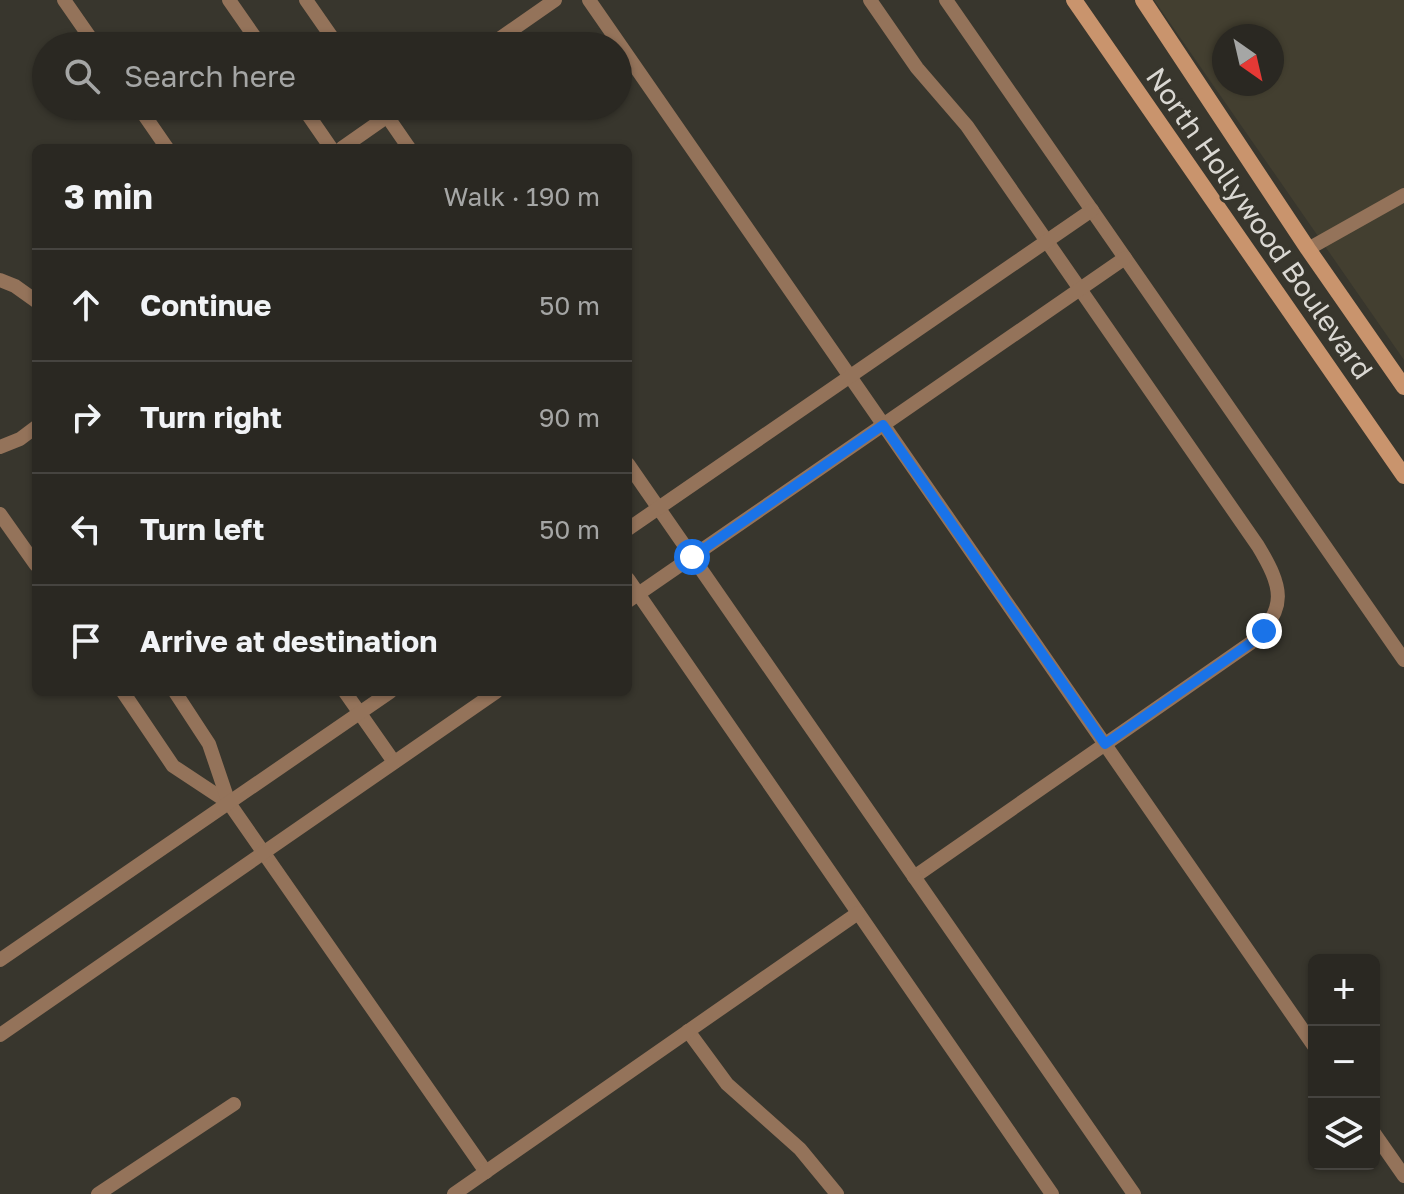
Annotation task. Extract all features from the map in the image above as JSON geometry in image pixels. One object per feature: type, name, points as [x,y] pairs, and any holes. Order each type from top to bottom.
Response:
[{"type":"main road","name":"North Hollywood Boulevard","points":[[1074,0],[1404,476]]},
{"type":"main road","name":"North Hollywood Boulevard","points":[[1143,0],[1308,249],[1404,387]]},
{"type":"lane","points":[[64,0],[86,32]]},
{"type":"lane","points":[[229,0],[251,32]]},
{"type":"lane","points":[[306,0],[328,32]]},
{"type":"lane","points":[[509,32],[555,0]]},
{"type":"lane","points":[[589,0],[611,32]]},
{"type":"lane","points":[[870,0],[917,68],[967,126],[1258,546],[1273,575],[1278,601],[1272,623],[1252,642],[914,877]]},
{"type":"lane","points":[[946,0],[1404,660]]},
{"type":"lane","points":[[632,62],[1308,1037]]},
{"type":"lane","points":[[148,120],[164,144]]},
{"type":"lane","points":[[312,120],[328,144]]},
{"type":"lane","points":[[346,144],[373,120]]},
{"type":"lane","points":[[389,120],[406,144]]},
{"type":"lane","points":[[1308,249],[1404,195]]},
{"type":"lane","points":[[632,526],[1092,210]]},
{"type":"lane","points":[[1052,1194],[858,913],[633,597],[1125,258]]},
{"type":"lane","points":[[5,280],[32,283]]},
{"type":"lane","points":[[5,280],[32,298]]},
{"type":"lane","points":[[0,447],[32,430]]},
{"type":"lane","points":[[632,470],[1134,1194]]},
{"type":"lane","points":[[0,514],[32,559]]},
{"type":"lane","points":[[126,696],[173,766],[229,803]]},
{"type":"lane","points":[[178,696],[209,744],[229,803],[486,1172]]},
{"type":"lane","points":[[348,696],[394,762]]},
{"type":"lane","points":[[0,960],[384,696]]},
{"type":"lane","points":[[0,1035],[490,696]]},
{"type":"lane","points":[[454,1194],[858,913]]},
{"type":"lane","points":[[688,1031],[727,1084],[800,1149],[837,1194]]},
{"type":"lane","points":[[98,1194],[234,1104]]},
{"type":"lane","points":[[1380,1142],[1404,1176]]},
{"type":"shaded area","points":[[1154,0],[1404,0],[1404,360],[1221,96],[1284,96],[1284,24],[1212,24],[1212,84]]},
{"type":"route","points":[[692,557],[883,425],[1105,744],[1264,631]]}]
